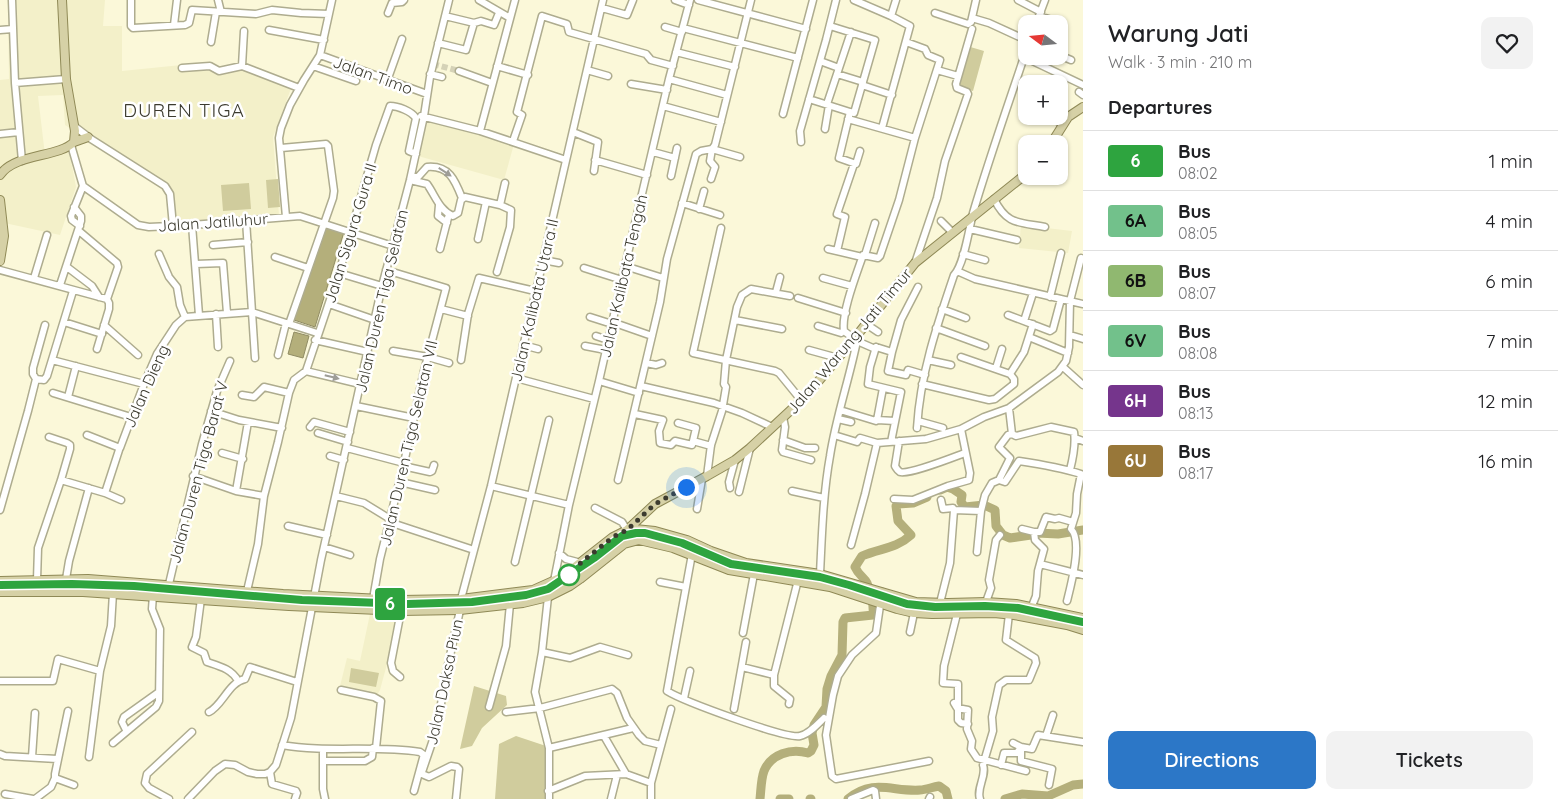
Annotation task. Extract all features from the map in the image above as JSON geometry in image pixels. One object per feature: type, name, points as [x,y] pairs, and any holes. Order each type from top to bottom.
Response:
[{"type":"main road","points":[[62,0],[66,79],[75,137],[73,144]]},
{"type":"main road","points":[[1068,118],[1073,112],[1083,107]]},
{"type":"main road","points":[[0,174],[8,166],[22,160],[73,144],[88,137]]},
{"type":"main road","name":"Jalan Warung Jati Timur","points":[[314,602],[360,599],[462,599],[533,590],[554,581],[581,563],[613,537],[627,530],[647,510],[686,485],[705,478],[735,460],[750,448],[801,400],[856,340],[866,324],[915,262],[1018,180]]},
{"type":"main road","points":[[0,200],[4,236],[0,262]]},
{"type":"main road","points":[[647,510],[645,524],[655,532]]},
{"type":"main road","points":[[627,530],[655,532],[687,540],[711,551],[746,562],[820,574],[916,602],[986,602],[1032,606],[1083,618]]},
{"type":"main road","points":[[0,581],[66,580],[169,584],[247,591],[359,609],[401,611],[460,610],[548,597],[580,579],[617,548],[629,542],[644,540],[692,554],[729,570],[830,586],[914,613],[1009,614],[1052,621],[1083,630]]},
{"type":"main road","points":[[0,592],[69,591],[201,599],[314,602]]},
{"type":"main road","points":[[359,609],[355,604],[360,599]]},
{"type":"street","points":[[12,0],[15,83],[22,160]]},
{"type":"street","points":[[131,0],[132,27],[174,26],[189,23],[192,10],[259,14],[272,10],[329,14]]},
{"type":"street","points":[[174,26],[177,0]]},
{"type":"street","points":[[210,42],[219,12],[218,0]]},
{"type":"street","name":"Jalan Timo","points":[[286,217],[279,138],[281,128],[299,88],[320,55],[332,0]]},
{"type":"street","points":[[388,13],[392,3],[404,0]]},
{"type":"street","name":"Jalan Duren Tiga Selatan","points":[[270,772],[276,765],[291,718],[324,547],[382,286],[393,246],[416,179],[416,154],[430,74],[449,0]]},
{"type":"street","points":[[478,0],[510,18]]},
{"type":"street","points":[[480,130],[514,0]]},
{"type":"street","name":"Jalan Kalibata Utara II","points":[[462,599],[516,378],[603,0]]},
{"type":"street","points":[[602,8],[627,15],[633,0]]},
{"type":"street","points":[[674,0],[690,2]]},
{"type":"street","points":[[698,0],[806,30]]},
{"type":"street","points":[[711,179],[715,167],[710,160],[712,149],[721,122],[751,0]]},
{"type":"street","points":[[783,114],[813,0]]},
{"type":"street","points":[[801,142],[800,131],[836,0]]},
{"type":"street","points":[[854,0],[910,26],[882,128]]},
{"type":"street","points":[[891,16],[896,0]]},
{"type":"street","points":[[935,13],[968,24],[972,18],[976,0]]},
{"type":"street","points":[[1018,0],[1040,14],[1045,0]]},
{"type":"street","name":"Jalan Kalibata Tengah","points":[[554,581],[569,505],[625,266],[669,80],[690,2]]},
{"type":"street","points":[[445,16],[474,23],[481,21],[494,25],[499,12]]},
{"type":"street","points":[[513,141],[522,116],[517,112],[542,16],[567,24],[569,32],[646,54],[651,60],[673,66]]},
{"type":"street","points":[[972,18],[989,23],[1018,36]]},
{"type":"street","points":[[438,43],[466,50],[474,23]]},
{"type":"street","points":[[830,26],[875,40],[854,113],[849,116],[838,158],[855,164]]},
{"type":"street","points":[[665,27],[741,43],[798,58]]},
{"type":"street","points":[[0,30],[13,29]]},
{"type":"street","points":[[915,262],[936,198],[947,155],[968,94],[956,87],[972,29]]},
{"type":"street","points":[[268,30],[324,40]]},
{"type":"street","points":[[242,66],[244,31]]},
{"type":"street","points":[[825,129],[828,105],[851,32]]},
{"type":"street","points":[[387,81],[402,38]]},
{"type":"street","points":[[828,249],[878,258],[880,256],[899,200],[915,138],[940,59],[928,55],[925,49],[906,42]]},
{"type":"street","points":[[676,52],[735,67]]},
{"type":"street","name":"Jalan Timo","points":[[320,55],[427,94]]},
{"type":"street","points":[[820,61],[892,96]]},
{"type":"street","points":[[943,428],[917,424],[922,384],[936,328],[963,254],[1003,117],[1021,65]]},
{"type":"street","points":[[1046,65],[1083,85]]},
{"type":"street","points":[[182,68],[210,66],[219,72],[242,66],[299,88]]},
{"type":"street","points":[[313,66],[356,81]]},
{"type":"street","points":[[497,66],[528,75]]},
{"type":"street","points":[[587,70],[608,76]]},
{"type":"street","points":[[937,70],[958,76]]},
{"type":"street","points":[[459,71],[492,83]]},
{"type":"street","points":[[430,74],[442,77]]},
{"type":"street","points":[[15,83],[66,79]]},
{"type":"street","points":[[669,80],[727,95]]},
{"type":"street","points":[[631,84],[667,90]]},
{"type":"street","points":[[809,99],[828,105],[849,116],[915,138]]},
{"type":"street","name":"Jalan Sigura Gura II","points":[[306,371],[317,333],[339,274],[388,107],[395,106],[414,116],[424,116],[480,130],[566,160]]},
{"type":"street","points":[[663,106],[721,122]]},
{"type":"street","points":[[414,116],[416,120],[408,151],[416,154]]},
{"type":"street","points":[[74,126],[165,186],[170,194],[173,226]]},
{"type":"street","points":[[0,134],[19,132]]},
{"type":"street","points":[[572,132],[598,142],[594,160],[594,171]]},
{"type":"street","points":[[73,144],[83,186],[74,207],[72,218],[79,228],[118,266],[107,299],[110,306],[97,349]]},
{"type":"street","points":[[278,355],[287,323],[323,225],[332,206],[334,191],[330,148],[326,144],[281,148]]},
{"type":"street","points":[[672,176],[677,148]]},
{"type":"street","points":[[618,480],[660,302],[663,278],[695,157],[698,152],[712,149],[740,157]]},
{"type":"street","points":[[837,251],[845,217],[837,214],[860,151]]},
{"type":"street","points":[[653,152],[675,158]]},
{"type":"street","points":[[594,160],[647,175]]},
{"type":"street","points":[[434,166],[444,170],[455,181],[462,198],[456,215],[449,214],[440,205],[427,184],[416,179],[427,167],[434,166]]},
{"type":"street","points":[[500,205],[505,183]]},
{"type":"street","name":"Jalan Jatiluhur","points":[[83,186],[138,225],[149,227],[192,225],[300,216],[323,225],[393,246]]},
{"type":"street","points":[[699,209],[704,191]]},
{"type":"street","points":[[462,198],[473,198],[500,205],[509,209],[512,213],[497,272]]},
{"type":"street","points":[[994,199],[1000,211],[1007,218],[1045,227]]},
{"type":"street","points":[[478,239],[486,202]]},
{"type":"street","points":[[682,203],[720,215]]},
{"type":"street","points":[[440,205],[438,216],[447,223]]},
{"type":"street","points":[[440,249],[449,214]]},
{"type":"street","points":[[246,220],[255,358]]},
{"type":"street","points":[[941,221],[952,232]]},
{"type":"street","points":[[844,331],[852,286],[875,223]]},
{"type":"street","points":[[192,225],[199,315]]},
{"type":"street","points":[[60,285],[79,228]]},
{"type":"street","points":[[721,228],[693,353],[775,371],[779,373],[801,400]]},
{"type":"street","points":[[970,229],[1018,240]]},
{"type":"street","points":[[34,278],[47,235]]},
{"type":"street","points":[[213,245],[248,242]]},
{"type":"street","points":[[1050,297],[1061,253]]},
{"type":"street","points":[[159,254],[169,277],[177,287],[180,305],[185,316],[252,312],[317,333]]},
{"type":"street","points":[[963,254],[985,260]]},
{"type":"street","points":[[275,257],[308,268]]},
{"type":"street","points":[[834,435],[854,442],[858,442],[859,438],[876,443],[926,439],[961,429],[984,417],[1009,408],[1063,367],[1068,353],[1070,335],[1070,301],[1082,258]]},
{"type":"street","points":[[543,260],[559,263]]},
{"type":"street","points":[[196,264],[223,263],[227,313]]},
{"type":"street","points":[[625,266],[663,278]]},
{"type":"street","points":[[66,267],[92,286],[100,297]]},
{"type":"street","points":[[584,268],[622,280]]},
{"type":"street","points":[[0,270],[107,299]]},
{"type":"street","name":"Jalan Duren Tiga Selatan VII","points":[[373,599],[428,357],[446,288],[386,270]]},
{"type":"street","points":[[957,271],[975,279],[1083,304]]},
{"type":"street","points":[[339,274],[382,286]]},
{"type":"street","points":[[776,292],[780,277]]},
{"type":"street","points":[[461,360],[468,316],[479,278],[535,291]]},
{"type":"street","points":[[823,278],[852,286]]},
{"type":"street","points":[[918,287],[901,320],[888,371],[906,376],[908,370],[925,375]]},
{"type":"street","points":[[697,509],[711,446],[722,411],[726,387],[724,384],[726,360],[737,307],[742,296],[751,289],[790,296]]},
{"type":"street","points":[[36,379],[46,378],[73,291]]},
{"type":"street","points":[[1024,321],[1033,293]]},
{"type":"street","points":[[798,298],[846,313]]},
{"type":"street","points":[[1008,315],[1052,330],[1061,299]]},
{"type":"street","points":[[329,304],[375,320]]},
{"type":"street","points":[[441,309],[468,316]]},
{"type":"street","points":[[942,309],[966,318]]},
{"type":"street","points":[[216,314],[218,347]]},
{"type":"street","name":"Jalan Dieng","points":[[104,493],[144,384],[161,348],[185,316]]},
{"type":"street","points":[[590,317],[652,336]]},
{"type":"street","points":[[735,320],[782,329]]},
{"type":"street","points":[[64,322],[102,334]]},
{"type":"street","points":[[866,324],[878,332]]},
{"type":"street","points":[[922,384],[989,400],[995,399],[1014,384],[1012,376],[1024,352],[1033,324]]},
{"type":"street","points":[[0,510],[2,492],[28,411],[36,379],[32,372],[45,325]]},
{"type":"street","points":[[104,325],[138,355]]},
{"type":"street","points":[[818,326],[841,333],[844,331]]},
{"type":"street","points":[[936,328],[984,346]]},
{"type":"street","points":[[844,331],[856,340],[873,348],[876,347],[892,352]]},
{"type":"street","points":[[1070,335],[1083,339]]},
{"type":"street","points":[[596,336],[608,340]]},
{"type":"street","points":[[1029,338],[1068,353]]},
{"type":"street","points":[[315,340],[368,352]]},
{"type":"street","points":[[820,574],[828,462],[856,340]]},
{"type":"street","points":[[523,345],[538,349]]},
{"type":"street","points":[[586,346],[606,350]]},
{"type":"street","points":[[876,347],[870,367],[868,383],[902,392],[891,442]]},
{"type":"street","points":[[996,368],[1002,349]]},
{"type":"street","points":[[809,350],[838,358]]},
{"type":"street","points":[[392,351],[428,357],[449,363]]},
{"type":"street","points":[[961,357],[996,368],[1012,376]]},
{"type":"street","points":[[52,360],[144,384]]},
{"type":"street","points":[[928,360],[951,365]]},
{"type":"street","name":"Jalan Duren Tiga Barat V","points":[[169,584],[193,476],[211,411],[223,375],[230,361]]},
{"type":"street","points":[[646,363],[656,365],[662,363]]},
{"type":"street","points":[[68,397],[76,366]]},
{"type":"street","points":[[1063,367],[1083,385]]},
{"type":"street","points":[[247,591],[258,544],[264,496],[289,393],[294,380],[306,371],[360,384]]},
{"type":"street","points":[[516,378],[594,399]]},
{"type":"street","points":[[599,381],[640,389],[682,394],[742,413],[772,427]]},
{"type":"street","points":[[242,395],[254,396],[264,387],[289,393]]},
{"type":"street","points":[[877,420],[883,388]]},
{"type":"street","points":[[53,393],[131,417]]},
{"type":"street","points":[[356,406],[414,418]]},
{"type":"street","points":[[1009,408],[1012,434]]},
{"type":"street","points":[[840,410],[876,421],[895,421]]},
{"type":"street","points":[[211,411],[248,422],[282,428]]},
{"type":"street","points":[[635,414],[663,420],[659,432],[660,443],[671,445],[675,441],[692,446],[696,428],[678,423]]},
{"type":"street","points":[[783,417],[785,426],[782,450],[811,460]]},
{"type":"street","points":[[838,419],[851,422]]},
{"type":"street","points":[[514,562],[549,420]]},
{"type":"street","points":[[236,491],[248,422]]},
{"type":"street","points":[[310,426],[314,422],[350,432]]},
{"type":"street","points":[[999,480],[1010,458],[1000,447],[1008,435],[1018,436],[1051,428],[1074,432],[1075,438],[1070,470]]},
{"type":"street","points":[[894,500],[913,500],[969,480],[970,473],[961,429]]},
{"type":"street","points":[[318,433],[347,445],[430,472],[434,465]]},
{"type":"street","points":[[87,435],[120,449]]},
{"type":"street","points":[[37,580],[38,548],[61,480],[70,445],[49,437]]},
{"type":"street","points":[[1075,438],[1083,441]]},
{"type":"street","points":[[783,440],[805,448],[816,448]]},
{"type":"street","points":[[693,441],[711,446]]},
{"type":"street","points":[[899,441],[895,466],[903,472],[930,466],[965,453]]},
{"type":"street","points":[[851,545],[876,443]]},
{"type":"street","points":[[740,492],[750,448]]},
{"type":"street","points":[[222,453],[243,458]]},
{"type":"street","points":[[330,456],[344,460]]},
{"type":"street","points":[[730,488],[729,482],[735,460]]},
{"type":"street","points":[[977,552],[985,495],[992,483],[999,480],[1004,482],[1019,461],[1070,470],[1082,475],[1076,494],[1080,514],[1073,522],[1071,529],[1074,533],[1077,552],[1067,600]]},
{"type":"street","points":[[193,476],[236,491],[264,496]]},
{"type":"street","points":[[61,480],[90,488],[121,500]]},
{"type":"street","points":[[400,482],[435,490]]},
{"type":"street","points":[[490,486],[569,505]]},
{"type":"street","points":[[66,580],[90,488]]},
{"type":"street","points":[[792,492],[824,498]]},
{"type":"street","points":[[336,496],[364,503],[390,521],[474,550]]},
{"type":"street","points":[[942,500],[943,509],[982,508]]},
{"type":"street","points":[[595,508],[622,522],[627,530]]},
{"type":"street","points":[[940,603],[950,563],[954,510]]},
{"type":"street","points":[[1034,535],[1042,530],[1046,517],[1073,522]]},
{"type":"street","points":[[288,526],[327,535]]},
{"type":"street","points":[[1022,529],[1034,535],[1038,545],[1044,549],[1036,596],[1032,606]]},
{"type":"street","points":[[986,602],[991,588],[989,580],[996,540],[1000,535]]},
{"type":"street","points":[[324,547],[350,555]]},
{"type":"street","points":[[560,553],[566,559],[581,563]]},
{"type":"street","points":[[692,554],[667,690],[669,693],[712,711],[788,736],[802,736],[824,718]]},
{"type":"street","points":[[1040,564],[1083,575]]},
{"type":"street","points":[[743,633],[754,574]]},
{"type":"street","points":[[789,704],[790,699],[774,686],[774,675],[798,580]]},
{"type":"street","points":[[660,582],[686,587]]},
{"type":"street","points":[[878,591],[876,633],[852,655],[838,676],[833,695],[826,735],[832,776],[836,779],[929,761]]},
{"type":"street","points":[[89,758],[100,671],[111,626],[113,593]]},
{"type":"street","points":[[113,743],[126,730],[158,705],[160,630],[152,608],[153,595]]},
{"type":"street","points":[[548,597],[542,652],[535,692],[549,748],[548,799]]},
{"type":"street","points":[[201,599],[192,648],[205,654],[207,662],[225,668],[232,673],[238,681]]},
{"type":"street","points":[[489,707],[506,646],[510,604]]},
{"type":"street","name":"Jalan Daksa Piun","points":[[456,799],[458,769],[453,766],[429,777],[424,776],[422,772],[437,728],[460,610]]},
{"type":"street","points":[[400,677],[393,671],[391,663],[401,611]]},
{"type":"street","points":[[910,632],[914,613]]},
{"type":"street","points":[[957,614],[944,666],[943,683],[958,684],[956,706],[968,710],[967,729],[972,741],[971,749],[977,758],[984,761],[1026,771]]},
{"type":"street","points":[[980,799],[978,793],[984,770],[984,761],[993,731],[992,717],[999,685],[1006,680],[1029,680],[1036,663],[1035,658],[1006,640],[1009,614]]},
{"type":"street","points":[[734,709],[746,642]]},
{"type":"street","points":[[542,652],[570,658],[600,647],[628,655]]},
{"type":"street","points":[[0,681],[53,681],[58,660],[100,671]]},
{"type":"street","points":[[209,712],[213,711],[222,697],[238,681],[245,679],[250,667],[297,682]]},
{"type":"street","points":[[742,667],[774,675]]},
{"type":"street","points":[[684,698],[690,671]]},
{"type":"street","points":[[506,712],[540,708],[612,689],[617,693],[633,728],[643,740],[661,745]]},
{"type":"street","points":[[323,761],[365,761],[372,758],[375,748],[381,701],[374,697],[341,690]]},
{"type":"street","points":[[126,730],[122,722],[124,718],[159,692]]},
{"type":"street","points":[[651,799],[651,783],[671,709]]},
{"type":"street","points":[[5,794],[34,799],[51,787],[55,778],[57,759],[68,711]]},
{"type":"street","points":[[32,758],[35,714]]},
{"type":"street","points":[[1046,736],[1053,715]]},
{"type":"street","points":[[549,748],[633,728]]},
{"type":"street","points":[[169,799],[149,788],[145,783],[145,779],[147,774],[192,732]]},
{"type":"street","points":[[1012,743],[1021,747],[1032,748],[1038,735],[1083,742]]},
{"type":"street","points":[[604,736],[626,774]]},
{"type":"street","points":[[282,745],[323,749],[375,748]]},
{"type":"street","points":[[1001,765],[1004,753],[1017,753],[1021,747]]},
{"type":"street","points":[[1021,747],[1021,762],[1052,769],[1049,785]]},
{"type":"street","name":"Jalan Daksa Piun","points":[[375,748],[422,752],[424,755],[414,791]]},
{"type":"street","points":[[323,749],[325,799]]},
{"type":"street","points":[[0,754],[5,756],[57,759]]},
{"type":"street","points":[[188,799],[215,771],[225,764],[235,765],[248,772],[257,774],[270,772],[272,784],[296,791],[295,799]]},
{"type":"street","points":[[548,791],[585,776],[626,774],[651,783]]},
{"type":"street","points":[[610,799],[616,775]]},
{"type":"street","points":[[55,778],[74,785]]},
{"type":"street","points":[[851,799],[873,790],[875,791],[876,799]]},
{"type":"shaded area","points":[[8,0],[105,0],[103,26],[122,26],[122,71],[211,62],[216,69],[240,64],[293,83],[273,137],[279,215],[169,225],[167,190],[65,125],[63,95],[38,96],[45,155],[69,150],[76,187],[60,235],[0,222],[0,80],[9,79]]},
{"type":"shaded area","points":[[967,46],[984,51],[973,91],[956,86]]},
{"type":"shaded area","points":[[428,119],[514,144],[504,180],[418,156]]},
{"type":"shaded area","points":[[278,179],[280,207],[268,208],[266,180]]},
{"type":"shaded area","points":[[249,183],[251,209],[223,211],[221,185]]},
{"type":"shaded area","points":[[1021,225],[1072,231],[1068,253],[1019,248]]},
{"type":"shaded area","points":[[323,227],[344,232],[315,327],[294,320]]},
{"type":"shaded area","points":[[294,332],[309,336],[303,358],[288,354]]},
{"type":"shaded area","points":[[370,614],[399,617],[391,659],[387,664],[377,695],[340,686],[347,658],[360,661]]},
{"type":"shaded area","points":[[351,668],[379,673],[376,687],[349,682]]},
{"type":"shaded area","points":[[474,686],[506,696],[507,705],[482,728],[472,746],[460,749]]},
{"type":"shaded area","points":[[516,736],[546,746],[545,799],[495,799],[499,744]]},
{"type":"waterway","points":[[940,490],[947,487],[962,495],[961,502],[965,507],[984,505],[995,510],[996,526],[1003,535],[1010,538],[1037,533],[1058,534],[1083,530]]},
{"type":"waterway","points":[[760,799],[763,774],[771,760],[788,752],[808,753],[814,745],[812,733],[814,725],[826,707],[827,689],[831,676],[842,655],[843,622],[845,618],[873,615],[873,603],[866,581],[855,567],[862,556],[894,546],[911,535],[898,521],[896,506],[898,504],[913,503],[927,497]]},
{"type":"waterway","points":[[1005,799],[1022,794],[1048,796],[1073,785],[1083,784]]},
{"type":"waterway","points":[[848,799],[857,793],[875,787],[925,790],[939,786],[946,791],[948,799]]},
{"type":"waterway","points":[[780,799],[789,799]]},
{"type":"tunnel","points":[[433,64],[459,71]]},
{"type":"bus line","name":"6","points":[[0,585],[72,584],[134,586],[302,600],[407,604],[472,602],[526,595],[548,589],[558,584],[622,536],[645,533],[691,546],[731,564],[820,577],[907,604],[935,607],[985,606],[1018,608],[1083,622]]},
{"type":"district","name":"DUREN TIGA","points":[[184,110]]},
{"type":"route","points":[[569,575],[568,573],[602,545],[627,530],[647,510],[686,487]]}]
